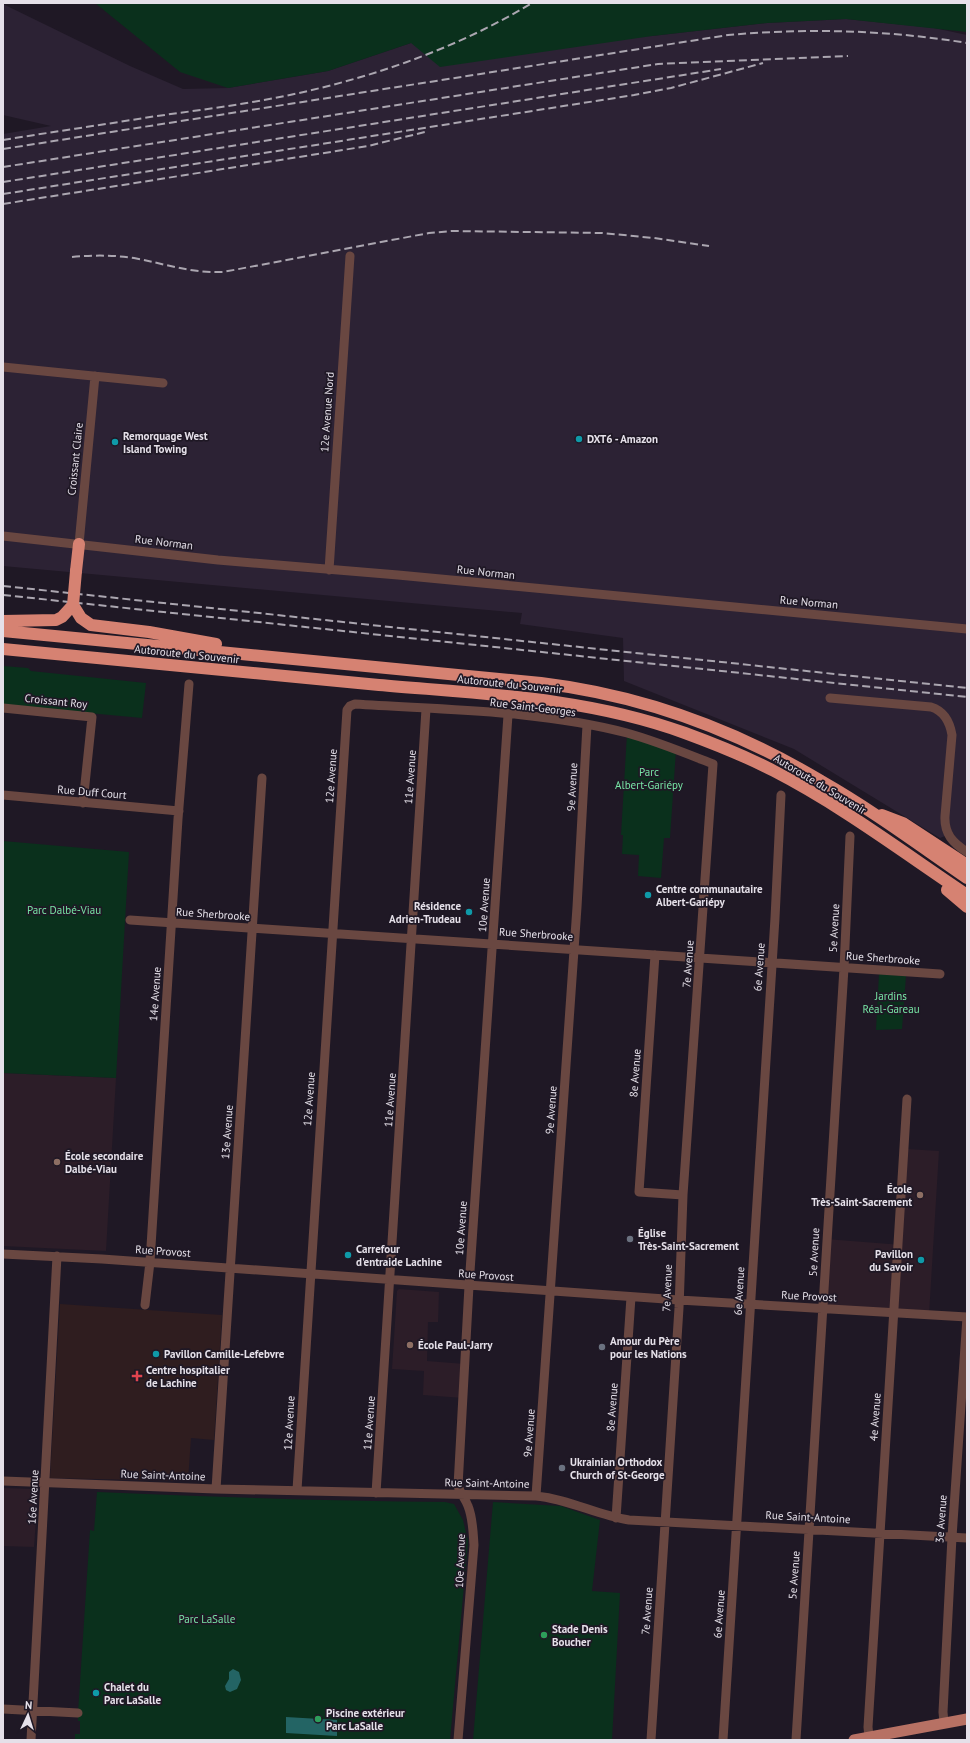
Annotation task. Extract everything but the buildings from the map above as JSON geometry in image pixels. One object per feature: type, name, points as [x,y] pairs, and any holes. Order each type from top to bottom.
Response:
[{"type":"highway","points":[[79,544],[73,607],[84,621],[96,626],[149,632],[302,660]]},
{"type":"highway","points":[[3,621],[56,620],[62,617],[73,607]]},
{"type":"highway","name":"Autoroute du Souvenir","points":[[3,631],[549,684],[583,689],[630,700],[679,715],[750,744],[802,770],[863,807],[967,878]]},
{"type":"highway","name":"Autoroute du Souvenir","points":[[3,649],[322,680],[526,697],[600,709],[667,727],[751,760],[820,796],[967,895]]},
{"type":"highway","points":[[863,807],[904,823],[967,865]]},
{"type":"highway","points":[[893,846],[967,907]]},
{"type":"main road","points":[[854,1740],[967,1719]]},
{"type":"street","name":"12e Avenue Nord","points":[[329,570],[350,256]]},
{"type":"street","points":[[3,367],[163,383]]},
{"type":"street","name":"Croissant Claire","points":[[79,544],[95,376]]},
{"type":"street","name":"Rue Norman","points":[[3,536],[211,559],[967,628]]},
{"type":"street","name":"14e Avenue","points":[[145,1305],[150,1262],[179,811],[189,684]]},
{"type":"street","points":[[830,698],[931,707],[943,715],[950,725],[952,735],[945,816],[946,828],[954,842],[967,852]]},
{"type":"street","name":"Rue Saint-Georges","points":[[347,710],[350,706],[355,704],[508,715],[587,726],[628,734],[713,764]]},
{"type":"street","name":"Croissant Roy","points":[[3,708],[92,717],[83,803]]},
{"type":"street","name":"11e Avenue","points":[[376,1493],[426,709]]},
{"type":"street","name":"12e Avenue","points":[[297,1490],[347,710]]},
{"type":"street","name":"10e Avenue","points":[[458,1740],[474,1545],[472,1519],[468,1505],[461,1495],[458,1486],[508,715]]},
{"type":"street","name":"9e Avenue","points":[[536,1496],[551,1292],[587,726]]},
{"type":"street","name":"7e Avenue","points":[[651,1740],[679,1300],[683,1195],[713,764]]},
{"type":"street","name":"13e Avenue","points":[[216,1489],[262,778]]},
{"type":"street","name":"6e Avenue","points":[[723,1740],[772,962],[781,795]]},
{"type":"street","name":"Rue Duff Court","points":[[3,796],[179,811]]},
{"type":"street","name":"5e Avenue","points":[[796,1740],[844,968],[850,836]]},
{"type":"street","name":"Rue Sherbrooke","points":[[130,920],[940,974]]},
{"type":"street","name":"8e Avenue","points":[[655,955],[639,1192],[683,1195]]},
{"type":"street","name":"4e Avenue","points":[[869,1737],[879,1533],[895,1313],[907,1099]]},
{"type":"street","name":"Rue Provost","points":[[3,1254],[150,1262],[551,1292],[967,1317]]},
{"type":"street","name":"16e Avenue","points":[[31,1740],[46,1484],[57,1256]]},
{"type":"street","name":"8e Avenue","points":[[616,1518],[631,1297]]},
{"type":"street","name":"3e Avenue","points":[[944,1723],[943,1712],[952,1537],[967,1317]]},
{"type":"street","name":"Rue Saint-Antoine","points":[[3,1481],[46,1484],[216,1489],[536,1496],[566,1501],[601,1515],[616,1518],[664,1522],[967,1538]]},
{"type":"street","points":[[3,1709],[78,1713]]},
{"type":"shaded area","points":[[3,4],[130,66],[183,89],[228,88],[328,71],[411,43],[652,36],[767,23],[846,19],[934,28],[967,35],[967,848],[958,841],[953,833],[940,838],[794,749],[624,681],[623,638],[520,624],[522,613],[3,566],[3,134],[51,126],[3,115]]},
{"type":"shaded area","name":"École secondaire Dalbé-Viau","points":[[3,1073],[116,1078],[106,1251],[3,1246]]},
{"type":"shaded area","name":"École Très-Saint-Sacrement","points":[[907,1149],[939,1151],[929,1315],[823,1309],[826,1239],[902,1245]]},
{"type":"shaded area","name":"École Paul-Jarry","points":[[399,1289],[439,1292],[438,1322],[428,1322],[427,1361],[465,1364],[463,1398],[423,1395],[424,1371],[392,1369],[397,1291]]},
{"type":"shaded area","name":"Centre hospitalier de Lachine","points":[[60,1304],[222,1315],[214,1440],[191,1438],[188,1481],[50,1478]]},
{"type":"shaded area","points":[[3,1488],[35,1489],[38,1493],[34,1547],[3,1546]]},
{"type":"shaded area","points":[[233,1669],[239,1672],[241,1680],[237,1689],[230,1692],[226,1690],[225,1686],[229,1679],[229,1672]]},
{"type":"shaded area","points":[[286,1717],[337,1720],[337,1736],[286,1733]]},
{"type":"green space","points":[[95,3],[967,3],[967,32],[846,19],[767,23],[652,36],[440,67],[411,43],[328,71],[228,88],[180,72]]},
{"type":"green space","points":[[3,666],[28,668],[31,671],[146,683],[142,718],[3,705]]},
{"type":"green space","name":"Parc Albert-Gariépy","points":[[627,734],[676,750],[670,838],[664,838],[661,878],[638,876],[639,855],[622,854],[623,835],[621,835]]},
{"type":"green space","name":"Parc Dalbé-Viau","points":[[3,841],[129,852],[116,1078],[3,1073]]},
{"type":"green space","name":"Jardins Réal-Gareau","points":[[879,974],[906,976],[902,1029],[876,1030]]},
{"type":"green space","name":"Parc LaSalle","points":[[97,1492],[358,1501],[445,1502],[454,1504],[463,1520],[468,1541],[450,1740],[75,1740],[75,1734],[80,1734],[80,1721],[78,1721],[78,1713],[90,1530],[94,1531]]},
{"type":"green space","points":[[493,1502],[561,1506],[600,1520],[592,1591],[620,1593],[612,1740],[473,1740]]},
{"type":"railway","points":[[3,140],[243,104],[329,86],[390,68],[448,46],[477,33],[532,3]]},
{"type":"railway","points":[[3,149],[728,35],[788,31],[878,33],[908,35],[967,43]]},
{"type":"railway","points":[[3,167],[658,64],[848,56]]},
{"type":"railway","points":[[3,194],[634,95],[671,88],[763,63]]},
{"type":"railway","points":[[3,182],[721,69]]},
{"type":"railway","points":[[3,204],[368,146],[425,132]]},
{"type":"railway","points":[[72,257],[126,257],[188,270],[223,272],[429,233],[452,231],[602,233],[654,238],[709,246]]},
{"type":"railway","points":[[3,586],[967,688]]},
{"type":"railway","points":[[3,595],[967,697]]},
{"type":"place","name":"DXT6 - Amazon","points":[[579,439]]},
{"type":"place","name":"Remorquage West Island Towing","points":[[115,442]]},
{"type":"place","name":"Centre communautaire Albert-Gariépy","points":[[648,895]]},
{"type":"place","name":"Résidence Adrien-Trudeau","points":[[469,912]]},
{"type":"place","name":"École secondaire Dalbé-Viau","points":[[57,1162]]},
{"type":"place","name":"École Très-Saint-Sacrement","points":[[920,1195]]},
{"type":"place","name":"Église Très-Saint-Sacrement","points":[[630,1239]]},
{"type":"place","name":"Carrefour d'entraide Lachine","points":[[348,1255]]},
{"type":"place","name":"Pavillon du Savoir","points":[[921,1260]]},
{"type":"place","name":"École Paul-Jarry","points":[[410,1345]]},
{"type":"place","name":"Amour du Père pour les Nations","points":[[602,1347]]},
{"type":"place","name":"Pavillon Camille-Lefebvre","points":[[156,1354]]},
{"type":"place","name":"Centre hospitalier de Lachine","points":[[137,1376]]},
{"type":"place","name":"Ukrainian Orthodox Church of St-George","points":[[562,1468]]},
{"type":"place","name":"Stade Denis Boucher","points":[[544,1635]]},
{"type":"place","name":"Chalet du Parc LaSalle","points":[[96,1693]]},
{"type":"place","name":"Piscine extérieur Parc LaSalle","points":[[318,1719]]}]
